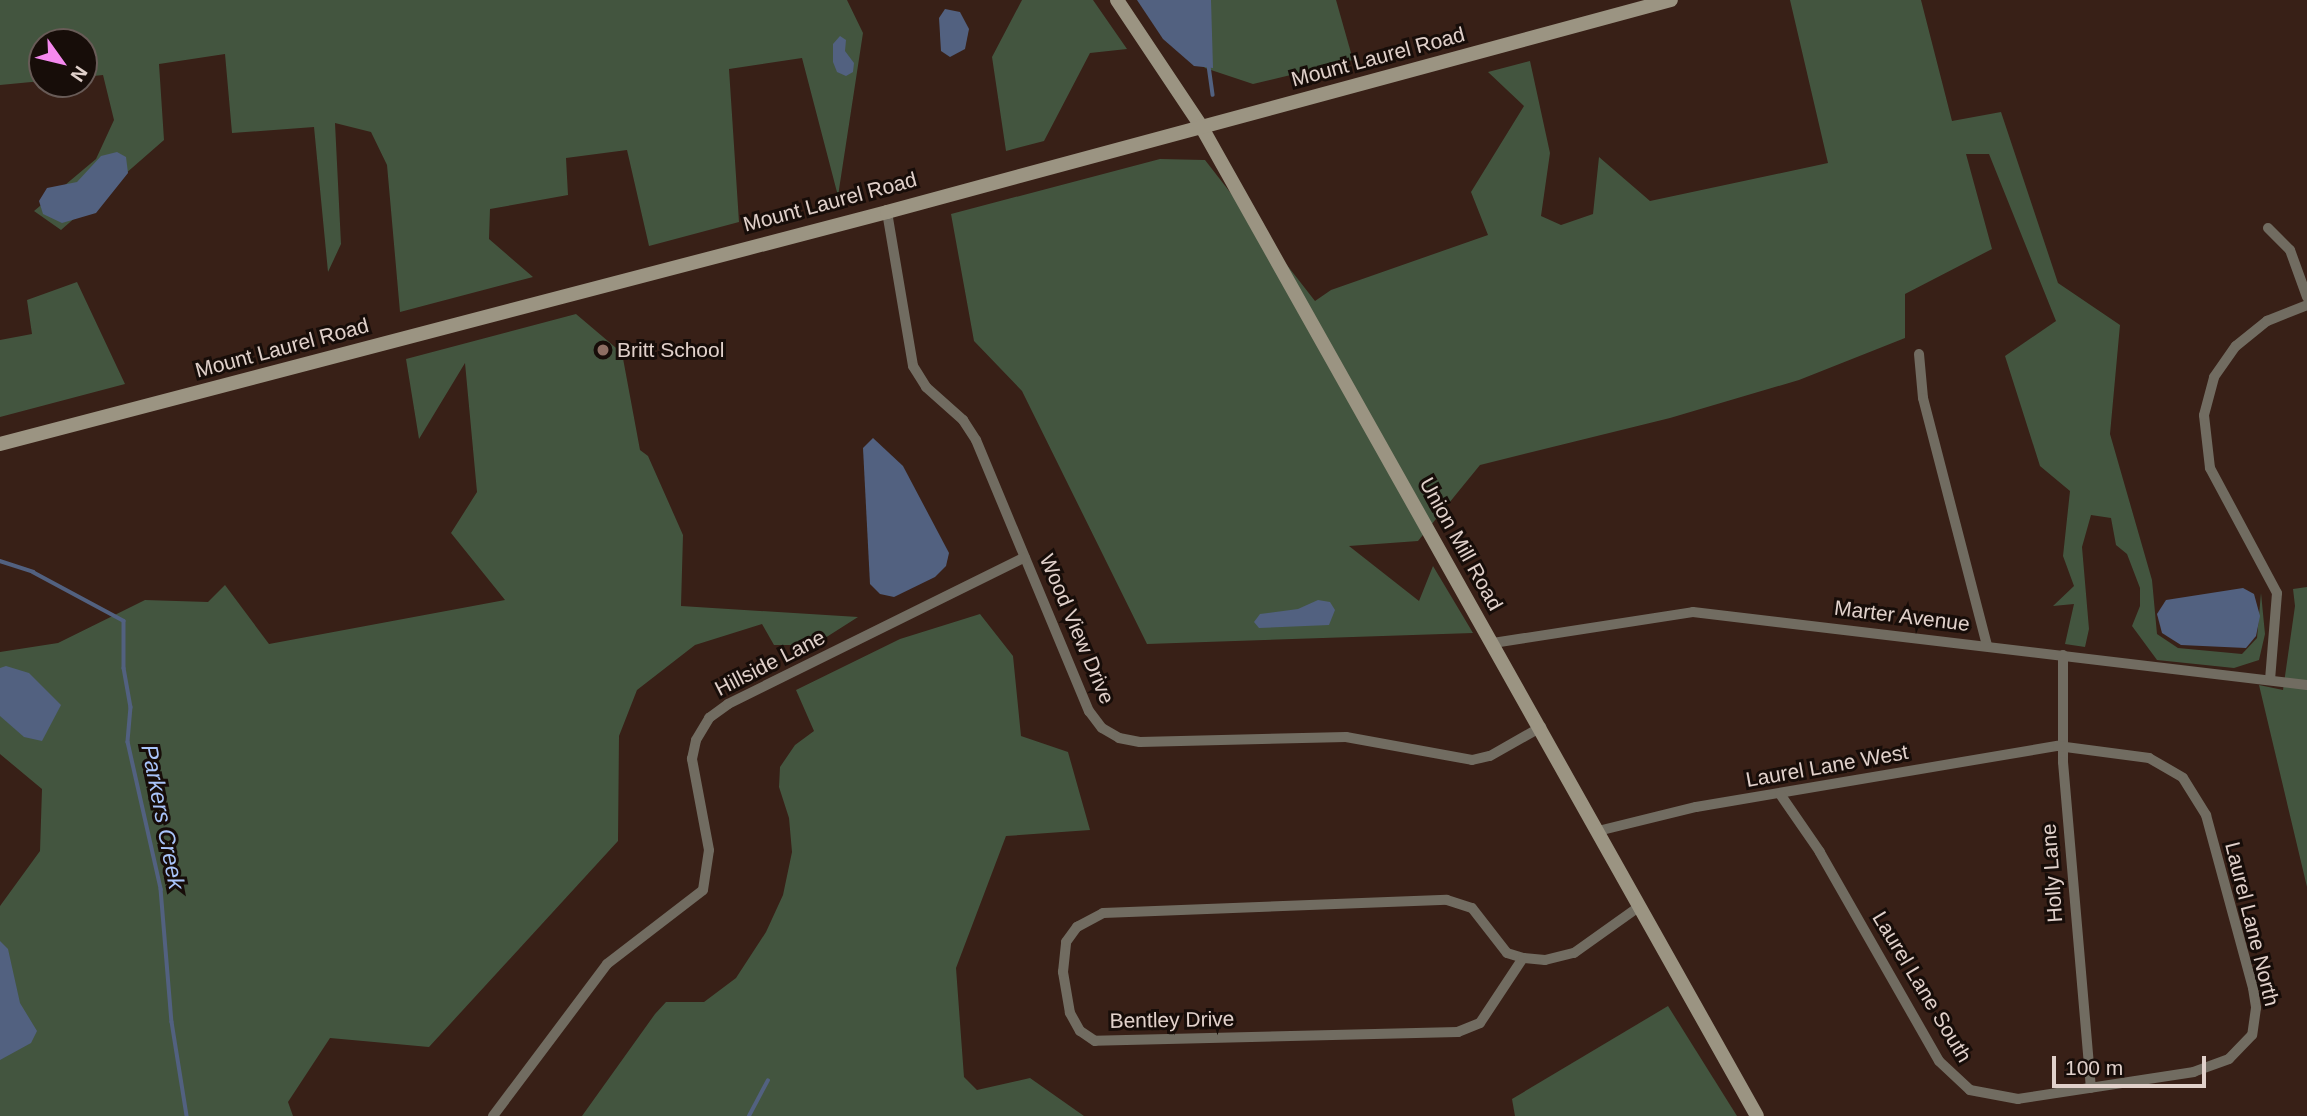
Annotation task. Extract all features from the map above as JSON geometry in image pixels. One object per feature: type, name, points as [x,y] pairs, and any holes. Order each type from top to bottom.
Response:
[{"type":"main road","name":"Union Mill Road","points":[[1117,0],[1202,126],[1757,1116]]},
{"type":"main road","name":"Mount Laurel Road","points":[[0,444],[887,212],[1671,0]]},
{"type":"street","name":"Wood View Drive","points":[[887,212],[902,283],[913,366],[926,387],[970,430],[1089,711],[1102,728],[1119,738],[1160,742],[1346,737],[1472,760],[1490,755],[1541,727]]},
{"type":"street","points":[[2268,229],[2290,250],[2307,297]]},
{"type":"street","points":[[2270,680],[2277,593],[2266,566],[2215,481],[2206,455],[2204,415],[2214,377],[2236,346],[2267,321],[2307,305]]},
{"type":"street","points":[[1919,354],[1923,398],[1987,646]]},
{"type":"street","name":"Hillside Lane","points":[[493,1116],[607,964],[703,890],[709,850],[692,759],[695,740],[709,718],[728,704],[1025,557]]},
{"type":"street","name":"Marter Avenue","points":[[1493,643],[1693,612],[2307,685]]},
{"type":"street","name":"Holly Lane","points":[[2063,655],[2064,747],[2091,1088]]},
{"type":"street","name":"Laurel Lane West","points":[[1598,831],[1675,811],[2064,747]]},
{"type":"street","name":"Laurel Lane North","points":[[2064,747],[2149,758],[2171,769],[2192,788],[2211,832],[2256,1008],[2255,1026],[2247,1044],[2218,1065],[2091,1088]]},
{"type":"street","name":"Laurel Lane South","points":[[1780,794],[1821,852],[1939,1062],[1957,1082],[1980,1095],[2005,1099],[2091,1088]]},
{"type":"street","name":"Bentley Drive","points":[[1433,900],[1456,901],[1472,908],[1507,953],[1523,958],[1480,1023],[1433,1036],[1095,1041],[1080,1031],[1070,1013],[1063,972],[1071,934],[1085,922],[1112,911],[1433,900]]},
{"type":"street","points":[[1523,958],[1545,960],[1574,953],[1640,906]]},
{"type":"green space","points":[[0,0],[847,0],[863,33],[838,196],[802,58],[729,69],[739,222],[649,246],[627,150],[566,158],[568,195],[490,209],[489,239],[533,277],[400,312],[387,165],[371,132],[335,123],[341,244],[328,272],[314,127],[232,133],[225,54],[159,64],[164,140],[61,230],[34,211],[96,159],[114,120],[103,75],[98,76],[98,28],[28,28],[28,82],[0,85]]},
{"type":"green space","points":[[1022,0],[1093,0],[1127,49],[1090,53],[1044,141],[1006,151],[992,57]]},
{"type":"green space","points":[[1155,0],[1336,0],[1353,60],[1253,84],[1205,68]]},
{"type":"green space","points":[[1790,0],[1921,0],[1952,121],[2001,112],[2058,283],[2120,325],[2110,434],[2152,580],[2157,634],[2178,648],[2242,654],[2257,638],[2261,593],[2265,634],[2259,660],[2234,668],[2157,660],[2132,626],[2140,606],[2140,588],[2127,554],[2116,545],[2111,518],[2091,515],[2082,547],[2089,629],[2085,647],[2065,644],[2074,604],[2053,606],[2074,586],[2063,556],[2070,491],[2040,466],[2005,356],[2056,321],[1989,154],[1966,154],[1992,249],[1905,294],[1905,338],[1799,380],[1670,418],[1480,465],[1418,541],[1349,546],[1419,601],[1433,566],[1473,633],[1147,644],[1022,391],[974,341],[951,214],[1160,159],[1205,160],[1315,301],[1331,290],[1488,235],[1471,192],[1524,106],[1488,72],[1530,61],[1550,153],[1541,216],[1561,225],[1593,214],[1599,157],[1650,201],[1828,163]]},
{"type":"green space","points":[[77,282],[125,384],[0,417],[0,340],[32,334],[27,300]]},
{"type":"green space","points":[[576,314],[622,353],[640,450],[648,456],[683,535],[681,606],[858,617],[814,645],[774,645],[762,624],[695,645],[637,690],[619,736],[618,841],[429,1047],[330,1038],[288,1102],[293,1116],[0,1116],[0,906],[40,851],[42,789],[0,754],[0,652],[58,643],[145,600],[208,602],[225,585],[269,644],[505,600],[451,533],[477,492],[465,363],[419,439],[406,359]]},
{"type":"green space","points":[[2307,587],[2307,887],[2259,685],[2283,690],[2295,606],[2293,589]]},
{"type":"green space","points":[[980,614],[1013,656],[1021,736],[1068,752],[1090,830],[1006,836],[956,968],[964,1077],[977,1090],[1030,1078],[1084,1116],[582,1116],[666,1002],[704,1002],[736,978],[766,932],[783,895],[792,852],[789,818],[779,787],[780,767],[795,745],[814,731],[796,690],[900,639]]},
{"type":"green space","points":[[1668,1006],[1737,1116],[1515,1116],[1512,1099]]},
{"type":"water","points":[[1137,0],[1211,0],[1213,68],[1194,66],[1163,39]]},
{"type":"water","points":[[945,9],[960,12],[969,29],[965,49],[950,57],[941,51],[939,18]]},
{"type":"water","points":[[840,36],[846,40],[845,51],[854,63],[853,72],[846,76],[837,72],[833,62],[833,44]]},
{"type":"water","points":[[117,152],[126,157],[128,173],[96,213],[62,223],[43,214],[39,201],[47,188],[77,182],[101,156]]},
{"type":"water","points":[[873,438],[903,466],[949,553],[946,566],[935,577],[894,597],[880,594],[870,584],[863,448]]},
{"type":"water","points":[[2243,588],[2254,594],[2260,616],[2256,636],[2246,648],[2181,645],[2162,633],[2157,614],[2166,600]]},
{"type":"water","points":[[1318,600],[1330,602],[1335,610],[1329,625],[1259,628],[1254,622],[1260,614],[1298,609]]},
{"type":"water","points":[[6,666],[29,673],[61,705],[42,741],[24,737],[0,716],[0,668]]},
{"type":"water","points":[[0,941],[8,949],[20,1003],[37,1031],[31,1043],[0,1060]]},
{"type":"waterway","points":[[1209,66],[1213,95]]},
{"type":"waterway","name":"Parkers Creek","points":[[0,561],[33,572],[124,621],[124,668],[131,707],[128,742],[161,889],[172,1022],[187,1116]]},
{"type":"waterway","points":[[749,1116],[768,1081]]},
{"type":"place","name":"Britt School","points":[[603,350]]}]
